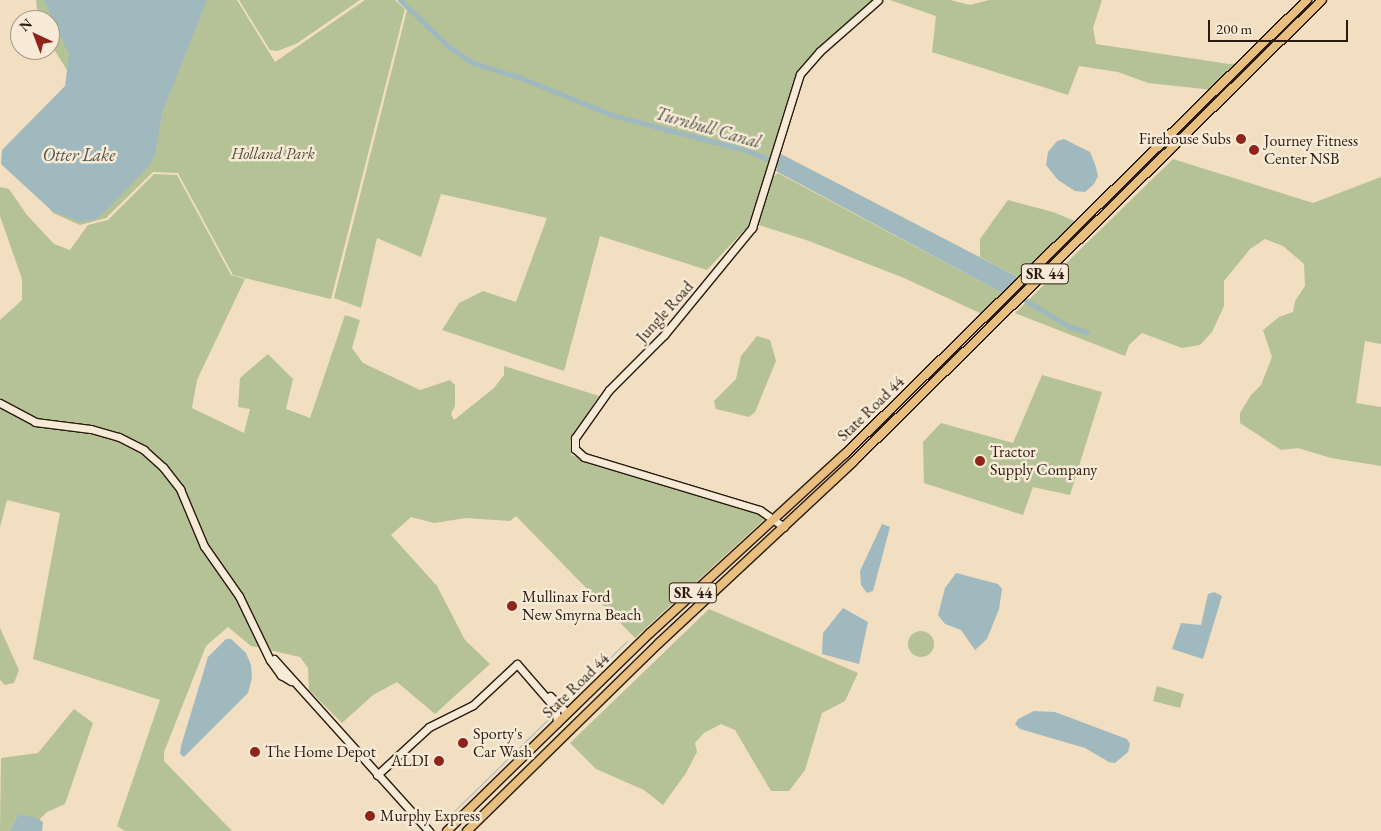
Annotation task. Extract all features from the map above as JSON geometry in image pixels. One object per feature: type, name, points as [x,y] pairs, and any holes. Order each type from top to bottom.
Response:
[{"type":"main road","name":"State Road 44","points":[[447,831],[557,723],[775,519],[1100,205],[1307,0]]},
{"type":"main road","name":"State Road 44","points":[[467,831],[659,643],[784,527],[1108,212],[1322,0]]},
{"type":"main road","points":[[1100,205],[1108,212]]},
{"type":"main road","points":[[510,789],[524,769],[568,726],[568,713]]},
{"type":"street","name":"Jungle Road","points":[[784,527],[760,510],[584,457],[574,443],[609,390],[669,329],[752,228],[806,65],[878,0]]},
{"type":"street","points":[[0,403],[35,422],[91,429],[119,437],[156,460],[180,489],[204,546],[239,596],[266,650],[291,681],[429,831]]},
{"type":"street","points":[[378,775],[428,728],[473,706],[517,664],[556,709],[557,723]]},
{"type":"street","points":[[531,680],[568,713]]},
{"type":"green space","name":"Holland Park","points":[[36,0],[237,0],[275,62],[365,0],[395,0],[405,9],[331,299],[233,275],[178,173],[153,172],[106,218],[80,225],[53,213],[8,157],[77,86],[60,59],[60,10],[37,10]]},
{"type":"green space","points":[[239,0],[360,0],[296,44],[277,51],[270,50]]},
{"type":"green space","points":[[398,0],[874,0],[818,49],[798,73],[751,223],[707,270],[600,236],[564,371],[442,330],[459,303],[483,291],[516,302],[547,218],[441,194],[421,257],[377,238],[361,308],[334,298],[407,10]]},
{"type":"green space","points":[[890,0],[950,0],[970,5],[989,0],[1102,0],[1093,28],[1096,44],[1229,64],[1241,63],[1213,90],[1148,83],[1118,72],[1079,66],[1068,95],[932,52],[936,16]]},
{"type":"green space","points":[[1173,159],[1313,203],[1381,177],[1381,344],[1365,341],[1356,403],[1381,407],[1381,466],[1331,458],[1298,448],[1281,450],[1240,423],[1240,413],[1251,395],[1261,385],[1272,357],[1263,330],[1279,317],[1293,312],[1295,301],[1305,286],[1304,264],[1283,246],[1265,239],[1250,249],[1224,281],[1224,306],[1212,332],[1200,345],[1182,348],[1142,333],[1129,345],[1125,356],[1015,313]]},
{"type":"green space","points":[[778,173],[1004,294],[982,314],[904,278],[809,241],[756,224],[771,179]]},
{"type":"green space","points":[[154,174],[177,175],[231,275],[245,279],[197,380],[192,408],[244,433],[250,409],[238,407],[240,378],[268,354],[293,379],[286,409],[310,418],[345,315],[360,320],[352,348],[363,363],[420,390],[450,380],[455,385],[455,406],[451,414],[454,420],[494,388],[504,375],[504,366],[599,396],[572,436],[571,455],[767,517],[635,638],[516,516],[510,521],[466,518],[434,523],[411,517],[391,535],[437,586],[465,640],[490,664],[435,714],[397,682],[373,695],[342,723],[309,690],[308,668],[300,657],[269,650],[210,552],[182,488],[134,441],[36,419],[0,400],[0,320],[22,300],[22,279],[0,216],[0,187],[9,189],[27,215],[54,244],[70,250],[88,225],[108,220]]},
{"type":"green space","points":[[1008,200],[1053,212],[1077,222],[1020,278],[980,257],[980,239]]},
{"type":"green space","points":[[757,336],[770,340],[776,361],[755,412],[749,417],[716,409],[714,401],[736,379],[741,356]]},
{"type":"green space","points":[[1042,375],[1102,392],[1070,495],[1033,487],[1023,515],[924,483],[923,442],[941,423],[1013,443]]},
{"type":"green space","points":[[0,406],[35,424],[91,431],[118,439],[143,452],[178,490],[202,547],[237,597],[262,648],[251,646],[228,627],[206,646],[164,752],[164,761],[232,831],[125,831],[117,826],[160,700],[33,659],[60,513],[7,500],[0,527]]},
{"type":"green space","points":[[709,609],[858,673],[845,701],[822,713],[805,770],[789,791],[771,791],[735,730],[721,724],[704,733],[695,743],[697,752],[686,773],[663,805],[644,790],[596,769],[570,743]]},
{"type":"green space","points":[[0,628],[19,670],[14,683],[5,685],[0,680]]},
{"type":"green space","points":[[921,631],[930,635],[934,644],[930,653],[921,657],[912,653],[908,644],[912,635]]},
{"type":"green space","points":[[1157,686],[1184,694],[1180,708],[1153,701]]},
{"type":"green space","points":[[74,709],[93,723],[65,804],[47,812],[39,820],[18,814],[10,831],[0,831],[1,758],[38,753]]},
{"type":"water","name":"Otter Lake","points":[[44,0],[207,0],[162,113],[155,156],[146,169],[111,206],[96,219],[80,222],[52,211],[1,164],[2,150],[65,86],[69,55],[60,35],[60,10],[49,10]]},
{"type":"water","points":[[1064,139],[1090,152],[1095,164],[1098,176],[1094,184],[1085,192],[1075,191],[1058,180],[1046,165],[1048,152],[1057,141]]},
{"type":"water","points":[[781,154],[1020,278],[1004,294],[776,171]]},
{"type":"water","points":[[882,524],[890,527],[873,591],[867,593],[861,585],[860,571]]},
{"type":"water","points":[[956,573],[998,584],[1002,589],[999,609],[987,639],[975,650],[961,630],[945,624],[938,615],[945,588]]},
{"type":"water","points":[[1214,592],[1222,596],[1203,659],[1172,649],[1181,623],[1201,625],[1208,594]]},
{"type":"water","points":[[843,608],[868,622],[859,664],[822,654],[823,633]]},
{"type":"water","points":[[226,639],[231,639],[246,653],[251,665],[252,678],[248,693],[184,757],[180,754],[181,746],[208,657]]},
{"type":"water","points":[[1034,711],[1055,712],[1127,739],[1130,744],[1128,752],[1115,763],[1109,762],[1085,748],[1020,729],[1015,724],[1018,719]]},
{"type":"water","points":[[18,814],[37,818],[43,822],[42,831],[10,831]]},
{"type":"waterway","name":"Turnbull Canal","points":[[400,0],[449,47],[474,63],[521,78],[615,116],[742,149],[783,165]]},
{"type":"waterway","points":[[1025,300],[1068,326],[1087,332]]},
{"type":"waterway","points":[[574,693],[627,641]]},
{"type":"waterway","points":[[443,822],[548,719]]},
{"type":"place","name":"Firehouse Subs","points":[[1241,139]]},
{"type":"place","name":"Journey Fitness Center NSB","points":[[1254,150]]},
{"type":"place","name":"Tractor Supply Company","points":[[980,461]]},
{"type":"place","name":"Mullinax Ford New Smyrna Beach","points":[[512,606]]},
{"type":"place","name":"Sporty's Car Wash","points":[[463,743]]},
{"type":"place","name":"The Home Depot","points":[[255,752]]},
{"type":"place","name":"ALDI","points":[[439,761]]},
{"type":"place","name":"Murphy Express","points":[[370,816]]}]
